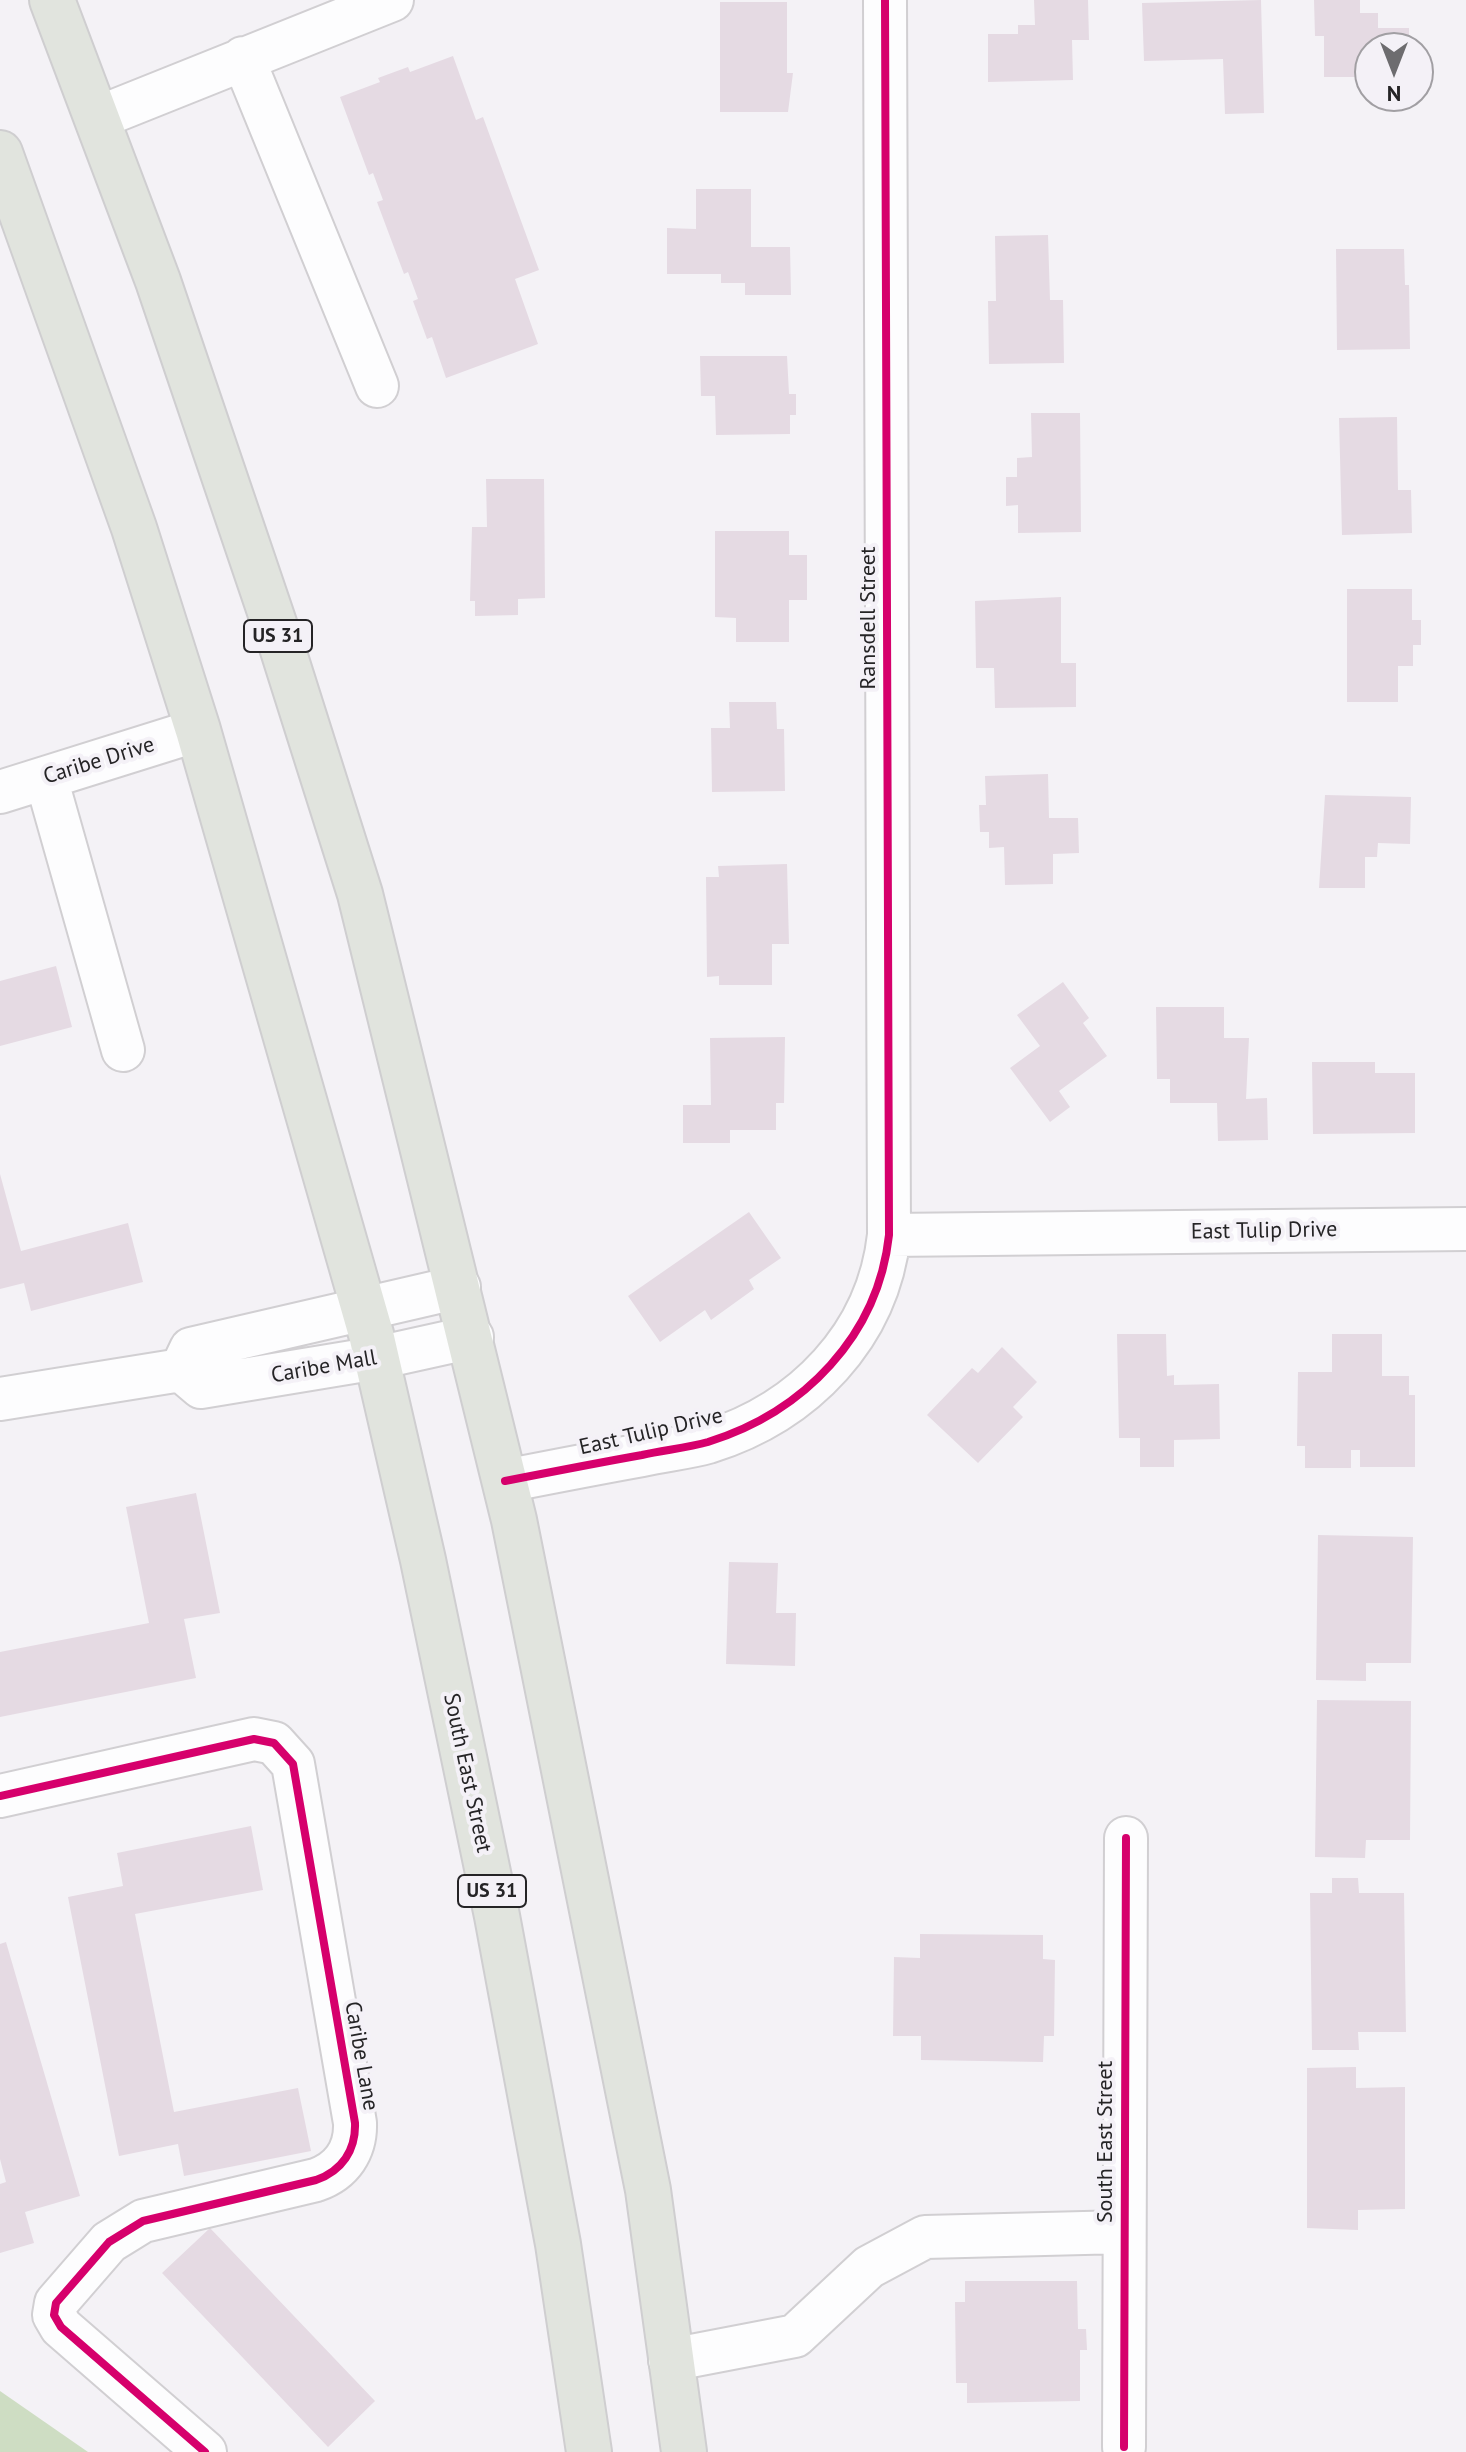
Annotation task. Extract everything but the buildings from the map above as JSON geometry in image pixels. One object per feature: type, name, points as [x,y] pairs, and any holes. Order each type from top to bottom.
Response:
[{"type":"main road","name":"US 31","points":[[52,0],[168,310],[360,894],[472,1337],[505,1481],[648,2190],[684,2452]]},
{"type":"main road","name":"US 31","points":[[0,153],[134,528],[198,730],[370,1334]]},
{"type":"main road","name":"South East Street","points":[[370,1334],[497,1916],[558,2244],[589,2452]]},
{"type":"street","points":[[97,118],[392,0]]},
{"type":"street","name":"Ransdell Street","points":[[885,0],[889,1235]]},
{"type":"street","points":[[243,58],[377,386]]},
{"type":"street","name":"Caribe Drive","points":[[0,792],[198,730]]},
{"type":"street","points":[[46,778],[123,1050]]},
{"type":"street","name":"East Tulip Drive","points":[[505,1481],[706,1442],[740,1429],[801,1393],[829,1369],[863,1324],[878,1290],[889,1235],[1466,1229]]},
{"type":"street","name":"Caribe Mall","points":[[0,1399],[181,1370],[201,1387],[370,1334],[459,1287]]},
{"type":"street","name":"Caribe Mall","points":[[370,1334],[472,1337]]},
{"type":"street","name":"Caribe Lane","points":[[0,1796],[254,1739],[274,1743],[293,1764],[355,2123],[355,2138],[347,2159],[336,2171],[316,2180],[150,2218],[119,2233],[56,2303],[54,2315],[61,2327],[205,2452]]},
{"type":"street","name":"South East Street","points":[[1124,2447],[1126,1838]]},
{"type":"street","name":"South East Street","points":[[670,2360],[795,2336],[869,2267],[925,2237],[1124,2232]]},
{"type":"green space","points":[[0,2391],[88,2452],[0,2452]]},
{"type":"cycle path","points":[[505,1481],[700,1444],[743,1429],[805,1390],[830,1365],[852,1337],[870,1306],[882,1272],[889,1235],[885,0]]},
{"type":"cycle path","points":[[0,1796],[254,1739],[274,1743],[293,1764],[355,2123],[350,2151],[333,2171],[316,2180],[143,2221],[109,2242],[56,2303],[54,2315],[61,2327],[205,2452]]},
{"type":"cycle path","points":[[1124,2447],[1126,1838]]}]
